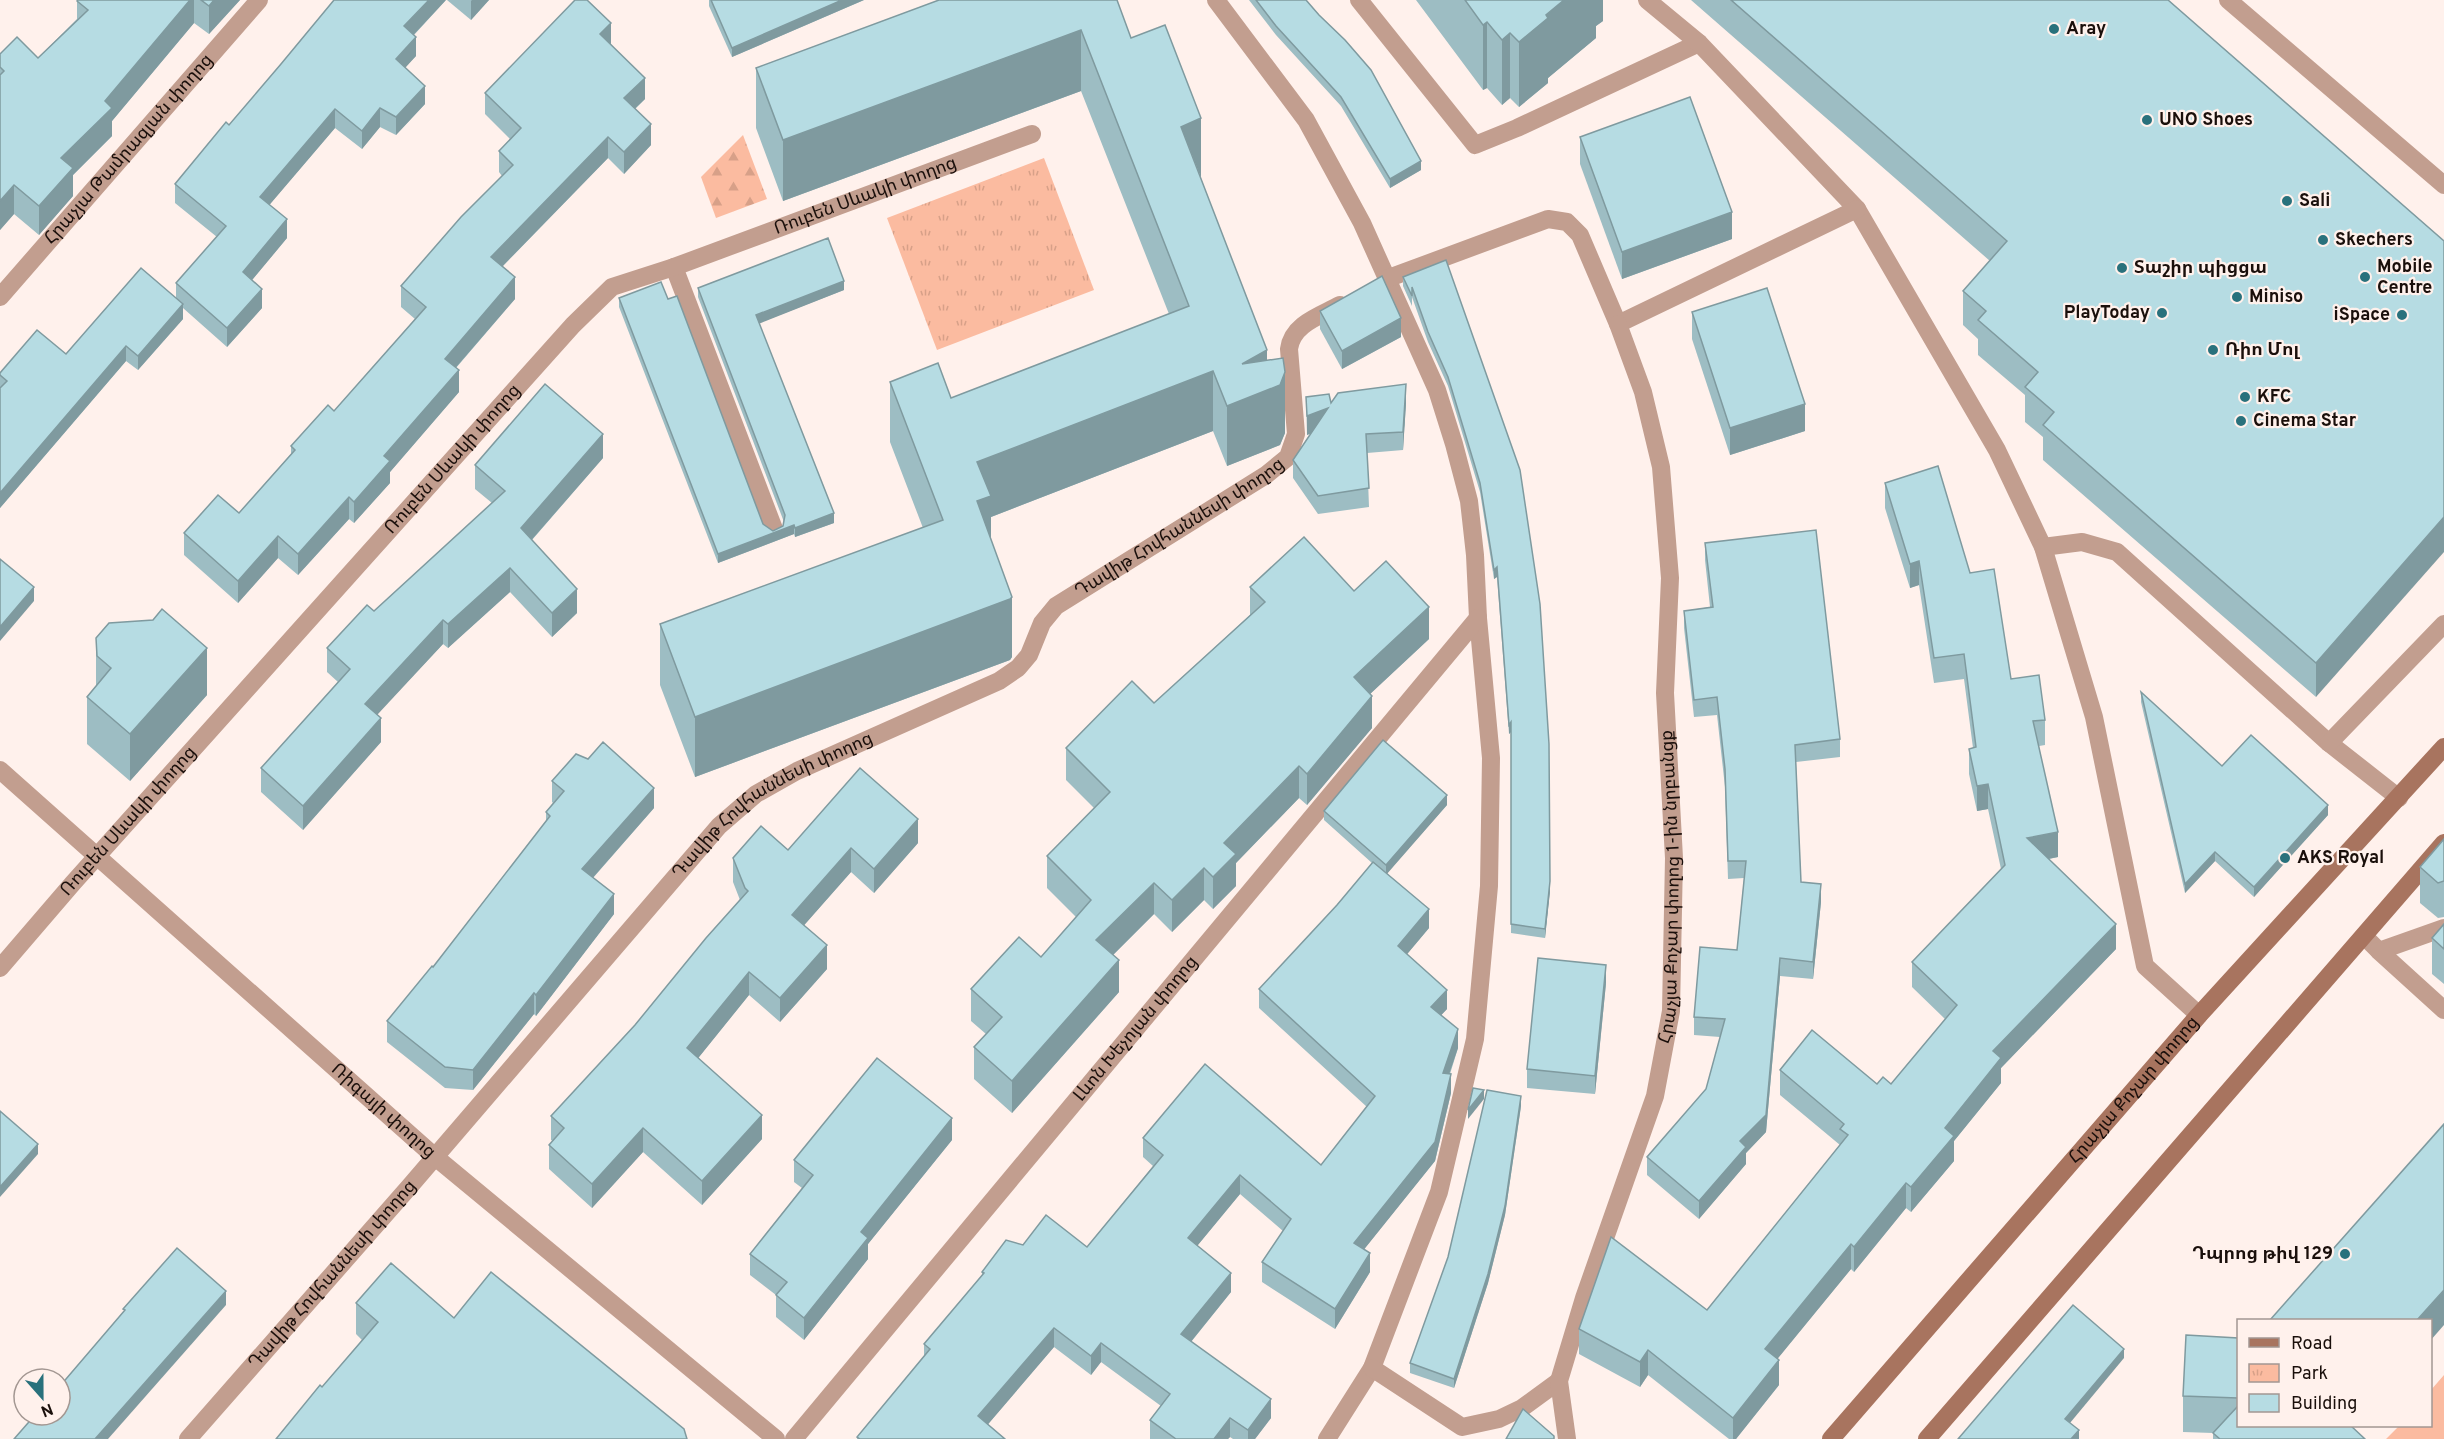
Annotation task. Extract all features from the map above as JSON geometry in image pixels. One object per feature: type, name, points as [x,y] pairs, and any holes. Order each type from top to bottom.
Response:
[{"type":"main road","name":"Հրաչյա Քոչար փողոց","points":[[1831,1439],[2199,1015],[2444,747]]},
{"type":"main road","points":[[1927,1439],[2444,843]]},
{"type":"street","name":"Հրաչյա Թամրազյան փողոց","points":[[0,297],[259,0]]},
{"type":"street","points":[[1216,0],[1306,120],[1362,223],[1437,390],[1469,501],[1491,758],[1489,886],[1475,1039],[1439,1192],[1372,1368],[1327,1439]]},
{"type":"street","points":[[1359,0],[1475,145],[1517,128],[1699,43]]},
{"type":"street","points":[[1647,0],[1699,43],[1857,209],[1997,450],[2043,547],[2094,717],[2145,966],[2199,1015]]},
{"type":"street","points":[[2228,0],[2444,185]]},
{"type":"street","name":"Ռուբեն Սևակի փողոց","points":[[0,968],[96,857],[573,325],[612,287],[674,267],[1032,134]]},
{"type":"street","points":[[1618,324],[1857,209]]},
{"type":"street","name":"Հրաչյա Քոչար փողոց 1-ին նրբանցք","points":[[1386,279],[1548,219],[1567,222],[1580,236],[1618,324],[1643,392],[1661,467],[1670,578],[1665,693],[1674,858],[1671,1011],[1655,1096],[1584,1298],[1558,1381],[1567,1439]]},
{"type":"street","points":[[674,267],[774,529]]},
{"type":"street","name":"Դավիթ Հովհաննեսի փողոց","points":[[188,1439],[719,826],[756,794],[797,771],[999,681],[1018,668],[1029,655],[1042,623],[1056,606],[1266,475],[1288,457],[1296,434],[1289,349],[1291,339],[1297,329],[1386,279]]},
{"type":"street","points":[[2043,547],[2082,542],[2117,552],[2329,743],[2398,798]]},
{"type":"street","name":"Լևոն Խեչոյան փողոց","points":[[794,1439],[1478,618]]},
{"type":"street","points":[[2329,743],[2444,624]]},
{"type":"street","name":"Ռիգայի փողոց","points":[[0,770],[434,1156],[776,1439]]},
{"type":"street","points":[[2379,951],[2444,928]]},
{"type":"street","points":[[2364,936],[2444,1010]]},
{"type":"street","points":[[1372,1368],[1462,1427],[1499,1419],[1522,1408],[1558,1381]]},
{"type":"green space","points":[[743,135],[767,199],[716,218],[701,177]]},
{"type":"green space","points":[[1044,158],[1094,290],[937,350],[887,218]]},
{"type":"green space","points":[[2444,1375],[2444,1439],[2386,1439],[2398,1427],[2432,1427],[2432,1389]]},
{"type":"building","points":[[78,0],[190,0],[105,101],[112,108],[61,158],[73,168],[39,206],[14,185],[0,201],[0,75],[4,71],[0,67],[0,54],[17,37],[38,58],[88,10]]},
{"type":"building","points":[[201,0],[214,0],[209,6]]},
{"type":"building","points":[[334,0],[429,0],[404,26],[416,37],[396,59],[425,86],[396,117],[380,108],[362,131],[335,109],[260,197],[287,219],[243,272],[262,289],[227,328],[176,283],[226,226],[175,184],[226,122],[229,125]]},
{"type":"building","points":[[575,0],[587,0],[611,23],[600,34],[645,78],[624,98],[651,124],[624,152],[608,137],[491,257],[515,277],[445,359],[459,370],[384,456],[390,461],[354,502],[349,497],[298,554],[278,536],[238,581],[184,533],[218,495],[239,513],[295,450],[291,446],[328,405],[334,411],[426,307],[401,286],[461,217],[513,165],[499,151],[521,128],[485,93]]},
{"type":"building","points":[[711,0],[842,0],[732,48]]},
{"type":"building","points":[[939,0],[1117,0],[1131,38],[1165,25],[1201,118],[1181,127],[1267,350],[1242,364],[1283,358],[1285,372],[1280,385],[1227,406],[1213,371],[977,462],[991,496],[977,501],[1012,597],[1010,599],[695,717],[660,624],[943,520],[890,382],[938,363],[951,398],[1189,306],[1081,30],[783,140],[756,68]]},
{"type":"building","points":[[1256,0],[1306,0],[1371,70],[1421,161],[1390,179],[1341,97],[1276,26]]},
{"type":"building","points":[[1465,0],[1564,0],[1546,15],[1548,18],[1519,42],[1510,33],[1502,40],[1487,22],[1483,25]]},
{"type":"building","name":"Ռիո Մոլ","points":[[1731,0],[2168,0],[2444,241],[2444,517],[2316,663],[2043,425],[2054,412],[2025,387],[2038,372],[1978,320],[1986,311],[1963,291],[2007,241]]},
{"type":"building","points":[[1690,97],[1732,212],[1622,252],[1580,137]]},
{"type":"building","points":[[828,238],[844,281],[756,315],[834,513],[795,528],[794,525],[718,554],[619,298],[661,282],[668,299],[677,296],[763,524],[773,531],[783,526],[785,515],[698,288]]},
{"type":"building","points":[[1446,260],[1520,470],[1540,604],[1549,744],[1550,881],[1545,929],[1511,924],[1511,722],[1509,725],[1497,567],[1494,570],[1480,483],[1448,377],[1428,332],[1412,287],[1412,296],[1403,277]]},
{"type":"building","points":[[141,268],[183,304],[138,356],[126,346],[0,493],[0,388],[7,381],[0,373],[37,330],[66,354]]},
{"type":"building","points":[[1382,276],[1401,318],[1342,351],[1320,311]]},
{"type":"building","points":[[1767,288],[1805,404],[1730,428],[1692,312]]},
{"type":"building","points":[[545,384],[603,434],[521,528],[577,589],[552,613],[510,568],[448,624],[443,620],[365,704],[381,718],[303,806],[261,768],[350,669],[327,648],[367,605],[374,611],[505,491],[475,465]]},
{"type":"building","points":[[1406,384],[1403,432],[1366,434],[1369,488],[1318,496],[1293,460],[1328,408],[1307,416],[1306,397],[1329,394],[1331,403],[1338,393]]},
{"type":"building","points":[[1938,466],[1970,573],[1994,569],[2011,679],[2039,675],[2045,720],[2033,721],[2058,832],[2027,838],[2116,924],[1993,1051],[2001,1058],[1945,1128],[1954,1136],[1911,1187],[1906,1183],[1854,1247],[1851,1244],[1765,1349],[1779,1360],[1733,1418],[1648,1350],[1640,1362],[1579,1329],[1611,1237],[1707,1310],[1848,1135],[1840,1129],[1844,1124],[1780,1070],[1812,1030],[1877,1084],[1883,1077],[1891,1084],[1957,1005],[1912,962],[2005,865],[1988,784],[1977,786],[1969,749],[1976,747],[1964,654],[1934,658],[1919,561],[1910,564],[1885,483]]},
{"type":"building","points":[[1816,530],[1840,739],[1795,745],[1801,882],[1821,884],[1813,962],[1780,958],[1766,1115],[1740,1141],[1746,1147],[1699,1201],[1647,1157],[1706,1089],[1725,1019],[1694,1017],[1700,947],[1737,950],[1746,861],[1728,861],[1725,769],[1717,697],[1694,700],[1684,611],[1713,607],[1705,543]]},
{"type":"building","points":[[1304,537],[1354,591],[1386,561],[1429,607],[1354,677],[1372,696],[1307,774],[1299,766],[1224,843],[1236,854],[1213,877],[1204,868],[1172,900],[1154,883],[1096,940],[1119,960],[1012,1081],[974,1047],[1002,1017],[971,989],[1019,937],[1041,957],[1091,900],[1047,856],[1110,792],[1066,748],[1132,681],[1154,703],[1265,602],[1250,587]]},
{"type":"building","points":[[0,559],[34,587],[0,627]]},
{"type":"building","points":[[162,609],[207,648],[130,734],[87,697],[111,668],[97,656],[96,638],[109,623],[153,620]]},
{"type":"building","points":[[2141,692],[2222,766],[2251,735],[2328,805],[2254,887],[2215,852],[2185,884]]},
{"type":"building","points":[[1383,740],[1447,795],[1386,865],[1324,811]]},
{"type":"building","points":[[603,742],[654,788],[582,869],[614,894],[536,995],[534,993],[473,1070],[445,1067],[387,1021],[433,967],[550,816],[546,812],[564,791],[552,781],[576,754],[588,759]]},
{"type":"building","points":[[860,768],[918,819],[874,869],[851,848],[792,915],[827,945],[780,998],[749,972],[687,1048],[762,1115],[702,1181],[643,1128],[592,1184],[549,1145],[564,1128],[551,1116],[635,1025],[706,938],[748,891],[733,858],[761,826],[788,850]]},
{"type":"building","points":[[2444,839],[2444,881],[2438,883],[2420,867]]},
{"type":"building","points":[[1373,862],[1429,909],[1398,946],[1447,990],[1431,1007],[1458,1029],[1443,1073],[1451,1074],[1435,1142],[1354,1243],[1370,1253],[1335,1309],[1262,1262],[1291,1219],[1240,1175],[1188,1238],[1231,1273],[1181,1334],[1271,1399],[1248,1430],[1230,1418],[1214,1439],[1176,1439],[1150,1420],[1170,1394],[1101,1343],[1091,1356],[1054,1328],[978,1416],[1005,1439],[860,1439],[857,1437],[930,1349],[924,1344],[984,1273],[982,1272],[1006,1240],[1023,1245],[1046,1215],[1087,1247],[1163,1155],[1143,1138],[1205,1064],[1321,1165],[1375,1096],[1259,989],[1337,905]]},
{"type":"building","points":[[2444,924],[2444,949],[2432,938]]},
{"type":"building","points":[[1538,958],[1606,965],[1595,1076],[1527,1069]]},
{"type":"building","points":[[877,1058],[952,1118],[861,1232],[868,1238],[804,1318],[776,1295],[787,1282],[750,1254],[813,1175],[794,1160]]},
{"type":"building","points":[[1473,1088],[1484,1090],[1468,1110]]},
{"type":"building","points":[[1487,1090],[1521,1096],[1505,1206],[1488,1274],[1454,1379],[1410,1363],[1448,1257]]},
{"type":"building","points":[[0,1111],[38,1144],[0,1187]]},
{"type":"building","points":[[2444,1124],[2444,1290],[2418,1319],[2271,1319]]},
{"type":"building","points":[[177,1248],[226,1291],[95,1439],[14,1439],[24,1427],[72,1427],[72,1372],[125,1310],[123,1309]]},
{"type":"building","points":[[391,1263],[454,1318],[491,1272],[684,1429],[687,1439],[276,1439],[320,1385],[322,1387],[378,1322],[356,1303]]},
{"type":"building","points":[[2073,1305],[2124,1349],[2065,1419],[2079,1430],[2071,1439],[1958,1439]]},
{"type":"building","points":[[2186,1335],[2237,1338],[2237,1398],[2183,1396]]},
{"type":"building","points":[[2237,1407],[2237,1427],[2352,1427],[2365,1439],[2220,1439],[2213,1433]]},
{"type":"building","points":[[1523,1409],[1554,1436],[1554,1439],[1506,1439]]},
{"type":"place","name":"Aray","points":[[2054,29]]},
{"type":"place","name":"UNO Shoes","points":[[2147,120]]},
{"type":"place","name":"Sali","points":[[2287,201]]},
{"type":"place","name":"Skechers","points":[[2323,240]]},
{"type":"place","name":"Տաշիր պիցցա","points":[[2122,268]]},
{"type":"place","name":"Mobile Centre","points":[[2365,277]]},
{"type":"place","name":"Miniso","points":[[2237,297]]},
{"type":"place","name":"PlayToday","points":[[2162,313]]},
{"type":"place","name":"iSpace","points":[[2402,315]]},
{"type":"place","name":"Ռիո Մոլ","points":[[2213,350]]},
{"type":"place","name":"KFC","points":[[2245,397]]},
{"type":"place","name":"Cinema Star","points":[[2241,421]]},
{"type":"place","name":"AKS Royal","points":[[2285,858]]},
{"type":"place","name":"Դպրոց թիվ 129","points":[[2345,1254]]}]
